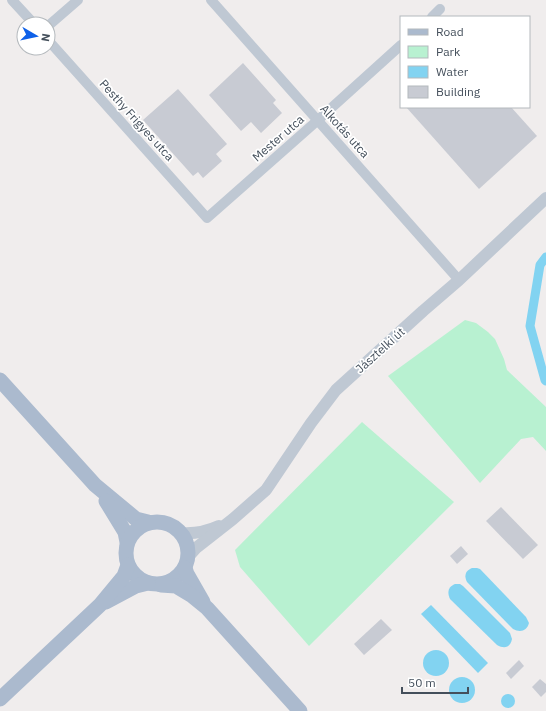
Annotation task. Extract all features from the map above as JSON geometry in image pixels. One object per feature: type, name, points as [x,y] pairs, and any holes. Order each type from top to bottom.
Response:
[{"type":"main road","points":[[0,380],[95,485],[113,510],[126,532],[126,558],[133,573],[140,579],[153,584],[176,586],[191,595],[207,608],[300,711]]},
{"type":"main road","points":[[95,485],[136,519],[148,522]]},
{"type":"main road","points":[[127,542],[132,533],[140,526],[148,522],[166,522],[182,532],[188,548],[187,574],[207,608]]},
{"type":"main road","points":[[100,605],[136,586],[166,583],[174,580],[180,574],[187,562]]},
{"type":"main road","points":[[0,699],[100,605],[124,576],[128,565]]},
{"type":"street","points":[[12,0],[27,16]]},
{"type":"street","points":[[56,19],[78,0]]},
{"type":"street","name":"Alkotás utca","points":[[211,0],[459,280]]},
{"type":"street","points":[[433,16],[440,9]]},
{"type":"street","name":"Mester utca","points":[[207,218],[400,46]]},
{"type":"street","name":"Pesthy Frigyes utca","points":[[56,49],[207,218]]},
{"type":"street","name":"Jásztelki út","points":[[187,562],[196,548],[233,519],[266,490],[311,423],[336,390],[459,280],[546,198]]},
{"type":"street","name":"Jásztelki út","points":[[182,532],[190,533],[212,529],[233,519]]},
{"type":"green space","points":[[465,320],[476,323],[495,339],[507,370],[546,407],[546,451],[533,437],[521,439],[480,483],[388,376]]},
{"type":"green space","points":[[362,422],[454,502],[309,646],[240,567],[235,550]]},
{"type":"water","points":[[472,568],[480,569],[526,617],[529,623],[527,628],[518,631],[513,629],[467,582],[466,574]]},
{"type":"water","points":[[455,584],[460,584],[463,586],[510,633],[512,639],[508,646],[502,647],[497,645],[450,599],[449,590]]},
{"type":"water","points":[[431,605],[488,663],[478,673],[421,614]]},
{"type":"water","points":[[436,650],[445,654],[449,663],[445,672],[436,676],[427,672],[423,663],[427,654]]},
{"type":"water","points":[[462,677],[471,681],[475,690],[471,699],[462,703],[453,699],[449,690],[453,681]]},
{"type":"water","points":[[505,694],[511,694],[515,698],[515,704],[511,708],[505,708],[501,704],[501,698]]},
{"type":"building","points":[[243,63],[276,100],[273,103],[282,113],[261,133],[251,122],[241,131],[209,95]]},
{"type":"building","points":[[178,89],[227,144],[216,154],[222,161],[203,178],[198,172],[193,176],[143,120]]},
{"type":"building","points":[[407,108],[512,108],[537,136],[479,189]]},
{"type":"building","points":[[501,507],[538,545],[523,559],[486,521]]},
{"type":"building","points":[[461,546],[468,554],[457,564],[450,556]]},
{"type":"building","points":[[381,619],[392,630],[364,655],[354,644]]},
{"type":"building","points":[[519,660],[524,666],[511,679],[506,673]]},
{"type":"building","points":[[540,679],[546,684],[546,692],[541,697],[532,687]]},
{"type":"waterway","points":[[546,257],[540,265],[530,326],[546,381]]}]
